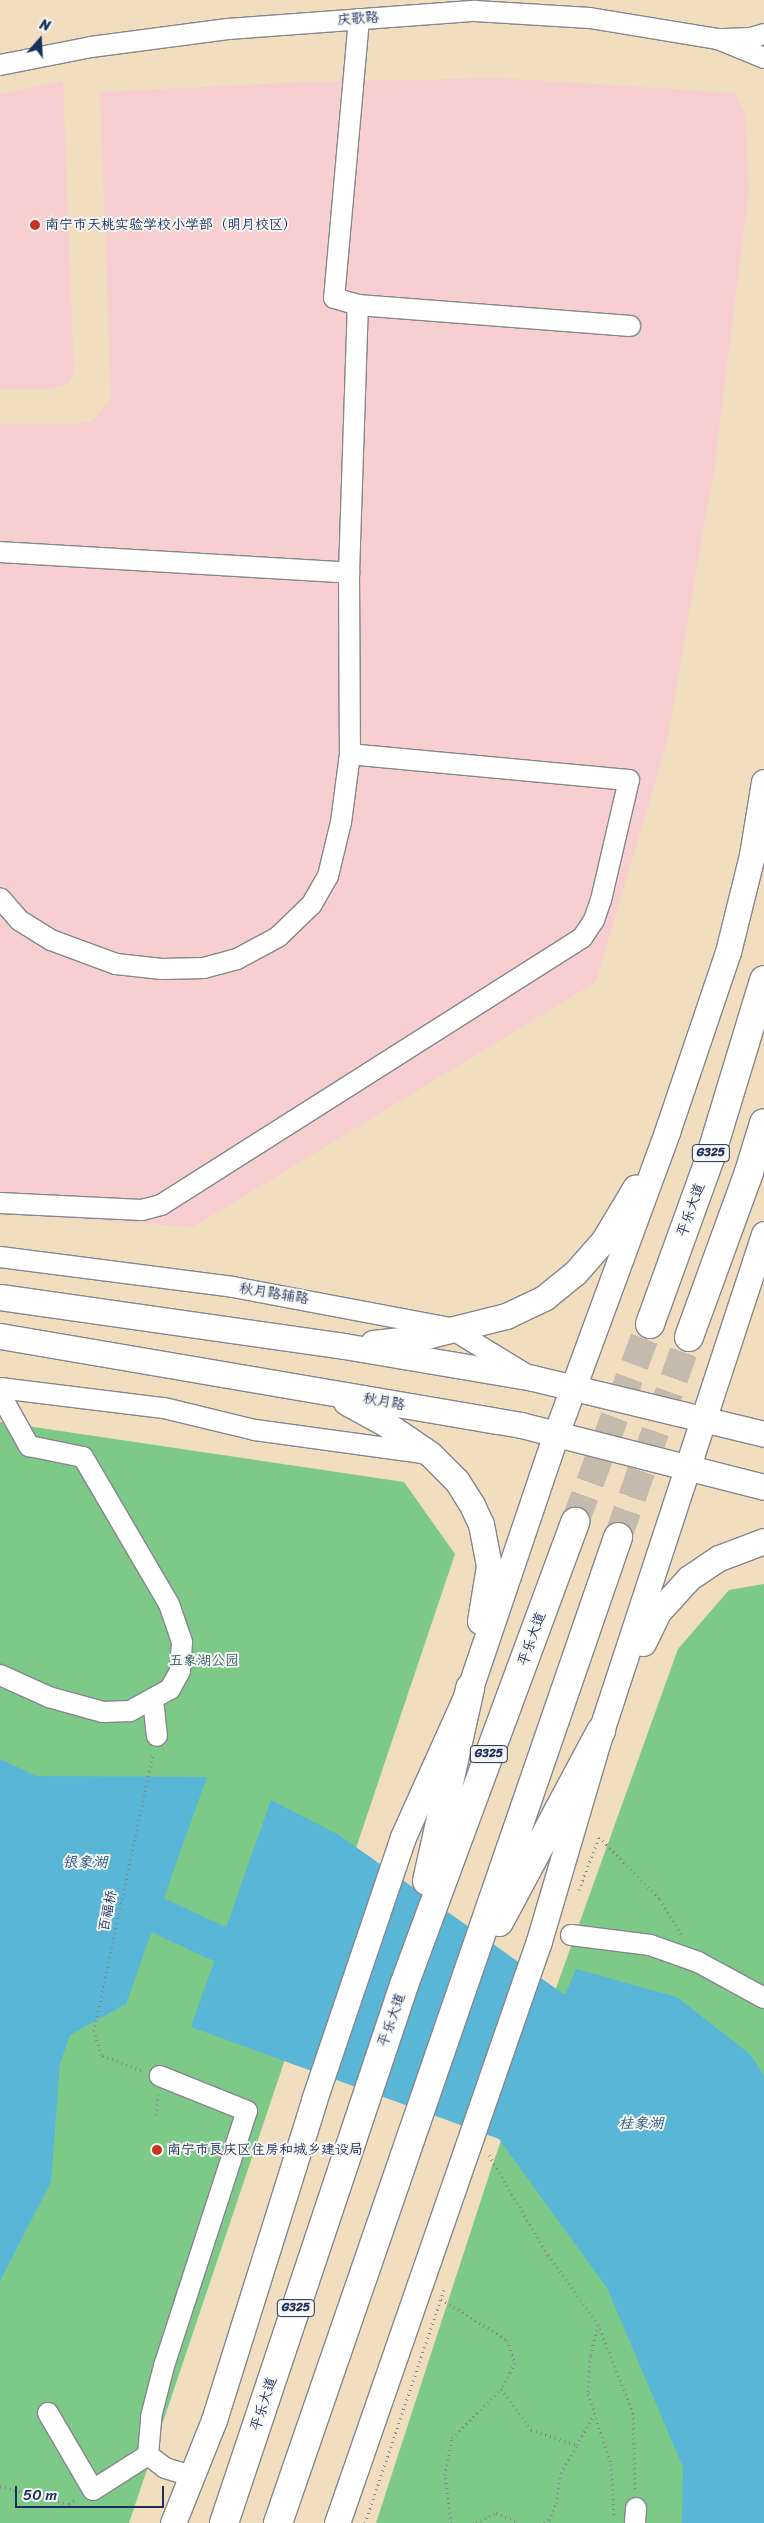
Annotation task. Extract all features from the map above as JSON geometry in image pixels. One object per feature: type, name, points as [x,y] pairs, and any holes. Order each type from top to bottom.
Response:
[{"type":"highway","name":"平乐大道","points":[[650,1324],[710,1158],[764,980]]},
{"type":"highway","points":[[689,1337],[764,1123]]},
{"type":"highway","name":"平乐大道","points":[[224,2523],[404,1986],[575,1522]]},
{"type":"highway","points":[[278,2523],[618,1537]]},
{"type":"highway","points":[[404,1986],[470,1688]]},
{"type":"highway","points":[[458,1999],[600,1730]]},
{"type":"main road","points":[[174,2523],[214,2420],[314,2100],[403,1837],[470,1688],[556,1434],[668,1132],[728,952],[752,855],[764,782]]},
{"type":"main road","points":[[344,1346],[418,1338],[450,1328],[506,1316],[544,1298],[575,1273],[604,1240],[668,1132]]},
{"type":"main road","points":[[337,2523],[475,2148],[539,1941],[600,1730],[705,1420],[764,1234]]},
{"type":"main road","points":[[0,1297],[344,1346],[533,1378],[764,1434]]},
{"type":"main road","name":"秋月路","points":[[0,1336],[556,1434],[764,1487]]},
{"type":"main road","points":[[326,1392],[386,1424],[430,1454],[457,1481],[472,1504],[481,1524],[489,1566],[470,1688]]},
{"type":"main road","points":[[600,1730],[658,1612],[689,1578],[719,1558],[764,1541]]},
{"type":"street","name":"庆歌路","points":[[0,65],[92,48],[228,29],[484,11],[590,18],[718,39]]},
{"type":"street","points":[[359,19],[334,298],[358,305],[630,326]]},
{"type":"street","points":[[718,39],[751,38],[764,34]]},
{"type":"street","points":[[718,39],[764,58]]},
{"type":"street","points":[[0,898],[20,921],[51,940],[116,964],[162,969],[204,968],[237,959],[278,937],[311,905],[328,876],[341,822],[350,754],[349,573],[358,305]]},
{"type":"street","points":[[0,552],[349,573]]},
{"type":"street","points":[[0,1203],[142,1210],[161,1205],[582,938],[594,920],[601,900],[628,780],[350,754]]},
{"type":"street","name":"秋月路辅路","points":[[0,1257],[233,1287],[450,1328],[533,1378]]},
{"type":"street","points":[[0,1388],[164,1408],[254,1430],[430,1454]]},
{"type":"street","points":[[0,1394],[29,1446],[83,1457],[169,1604],[182,1642],[180,1671],[170,1689],[130,1711],[103,1712],[49,1697],[0,1675]]},
{"type":"street","points":[[152,1699],[156,1736]]},
{"type":"street","points":[[571,1935],[650,1945],[698,1962],[764,1998]]},
{"type":"street","points":[[148,2454],[151,2417],[164,2366],[246,2111],[160,2076]]},
{"type":"street","points":[[48,2413],[93,2490],[148,2454]]},
{"type":"street","points":[[148,2454],[165,2468],[192,2476]]},
{"type":"path","name":"百福桥","points":[[156,1736],[94,2031],[101,2055],[160,2076]]},
{"type":"path","points":[[599,1837],[660,1898],[698,1962]]},
{"type":"path","points":[[156,2115],[160,2076]]},
{"type":"path","points":[[475,2148],[598,2324],[633,2413],[635,2516]]},
{"type":"path","points":[[441,2299],[508,2340],[515,2363],[501,2389],[452,2438],[444,2474],[451,2523]]},
{"type":"path","points":[[598,2324],[590,2356],[588,2394],[593,2416],[611,2464],[614,2523]]},
{"type":"path","points":[[501,2389],[531,2430],[577,2445]]},
{"type":"path","points":[[544,2523],[549,2520],[556,2503],[561,2473],[593,2416]]},
{"type":"path","points":[[0,2486],[69,2504],[93,2490]]},
{"type":"path","points":[[476,2523],[496,2513],[519,2523]]},
{"type":"shaded area","points":[[499,78],[735,93],[745,114],[749,190],[715,463],[667,742],[596,982],[193,1227],[0,1214],[0,424],[75,424],[92,421],[111,398],[100,92],[305,82]]},
{"type":"shaded area","name":"南宁市天桃实验学校小学部（明月校区）","points":[[63,81],[74,372],[68,384],[53,389],[0,389],[0,94]]},
{"type":"green space","name":"五象湖公园","points":[[0,1422],[404,1482],[455,1554],[129,2523],[0,2523]]},
{"type":"green space","points":[[764,1584],[764,2523],[376,2523],[492,2166],[678,1649],[729,1590]]},
{"type":"water","name":"银象湖","points":[[0,1759],[36,1776],[207,1777],[126,2004],[70,2035],[60,2064],[51,2182],[0,2281]]},
{"type":"water","name":"桂象湖","points":[[271,1800],[339,1835],[565,1995],[576,1969],[677,1997],[751,2055],[764,2076],[764,2523],[682,2523],[683,2467],[607,2288],[499,2139],[191,2027]]},
{"type":"waterway","points":[[112,1894],[265,1965]]},
{"type":"tunnel","points":[[575,1522],[650,1324]]},
{"type":"tunnel","points":[[618,1537],[689,1337]]},
{"type":"place","name":"南宁市天桃实验学校小学部（明月校区）","points":[[35,225]]},
{"type":"place","name":"南宁市良庆区住房和城乡建设局","points":[[157,2150]]}]
